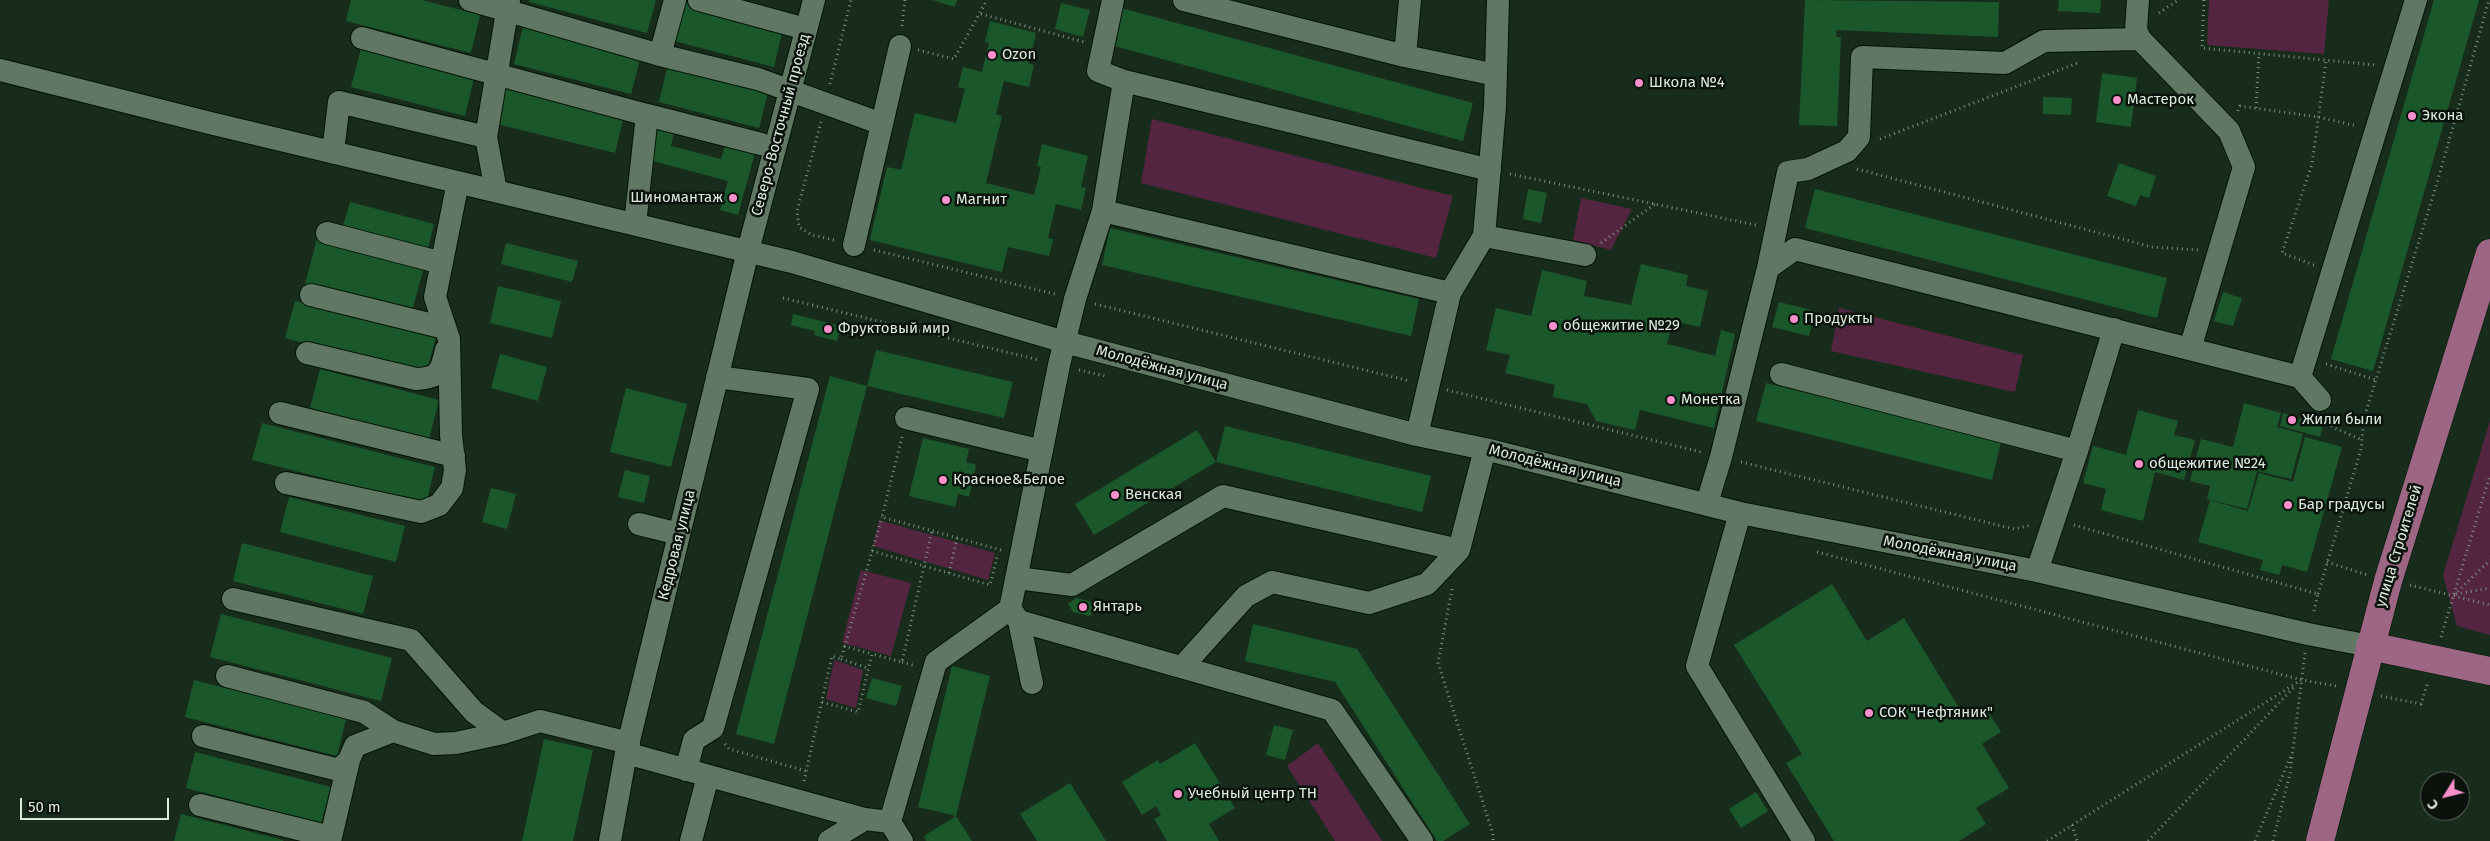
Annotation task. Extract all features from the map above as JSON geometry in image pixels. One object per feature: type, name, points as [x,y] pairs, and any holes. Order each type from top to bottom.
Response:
[{"type":"main road","name":"улица Строителей","points":[[2320,841],[2388,581],[2490,256]]},
{"type":"main road","points":[[2370,646],[2490,671]]},
{"type":"street","points":[[470,0],[508,5],[660,55],[692,61],[790,89],[882,124]]},
{"type":"street","points":[[660,55],[675,0]]},
{"type":"street","points":[[699,0],[806,29]]},
{"type":"street","name":"Северо-Восточный проезд","points":[[748,251],[814,0]]},
{"type":"street","points":[[1113,0],[1098,71],[1124,81],[1490,170]]},
{"type":"street","points":[[1184,0],[1405,56],[1496,75]]},
{"type":"street","points":[[1405,56],[1410,0]]},
{"type":"street","points":[[1418,435],[1450,293],[1484,236],[1496,75],[1498,0]]},
{"type":"street","points":[[2138,0],[2136,30],[2140,39],[2229,131],[2244,167],[2190,349]]},
{"type":"street","points":[[2300,376],[2416,0]]},
{"type":"street","points":[[496,191],[486,137],[508,5]]},
{"type":"street","points":[[362,38],[762,144]]},
{"type":"street","points":[[1707,503],[1768,268],[1788,172],[1808,169],[1847,150],[1859,138],[1862,57],[2005,63],[2044,41],[2140,39]]},
{"type":"street","points":[[854,245],[900,46]]},
{"type":"street","name":"Молодёжная улица","points":[[0,70],[748,251],[1065,342],[1418,435],[1485,448],[1707,503],[1740,513],[2037,571],[2308,634],[2370,646]]},
{"type":"street","points":[[1032,683],[1015,615],[1016,578],[1075,299],[1103,211],[1124,81]]},
{"type":"street","points":[[334,152],[339,102],[486,137]]},
{"type":"street","points":[[635,224],[647,115]]},
{"type":"street","points":[[286,483],[421,512],[439,505],[452,488],[456,470],[447,334],[435,297],[458,182]]},
{"type":"street","points":[[1103,211],[1450,293]]},
{"type":"street","points":[[327,233],[442,262]]},
{"type":"street","points":[[1484,236],[1585,255]]},
{"type":"street","points":[[1768,268],[1795,249],[2300,376],[2320,400]]},
{"type":"street","name":"Кедровая улица","points":[[610,841],[627,748],[748,251]]},
{"type":"street","points":[[311,295],[447,334]]},
{"type":"street","points":[[2037,571],[2077,451],[2114,329]]},
{"type":"street","points":[[307,353],[416,379],[431,378],[441,370],[447,334]]},
{"type":"street","points":[[1781,374],[2077,451]]},
{"type":"street","points":[[691,841],[697,773],[694,740],[713,728],[808,389],[718,378]]},
{"type":"street","points":[[280,413],[454,456]]},
{"type":"street","points":[[906,418],[1042,451]]},
{"type":"street","points":[[1182,667],[1246,596],[1272,582],[1369,603],[1427,584],[1459,550],[1485,448]]},
{"type":"street","points":[[1016,578],[1072,585],[1223,496],[1459,550]]},
{"type":"street","points":[[1740,513],[1712,587],[1697,666],[1804,841]]},
{"type":"street","points":[[639,524],[679,534]]},
{"type":"street","points":[[233,599],[410,640],[474,712],[503,733]]},
{"type":"street","points":[[902,841],[890,822],[936,662],[1015,615],[1182,667],[1332,710],[1422,841]]},
{"type":"street","points":[[227,676],[364,712],[393,731],[434,744],[456,743],[503,733],[540,721],[627,748],[697,773],[865,819],[890,822]]},
{"type":"street","points":[[200,805],[331,837],[349,760],[355,746],[393,731]]},
{"type":"street","points":[[203,736],[339,770],[349,760]]},
{"type":"street","points":[[829,841],[865,819]]},
{"type":"path","points":[[851,0],[797,211],[799,227],[812,235],[2014,529],[2055,520],[2318,594]]},
{"type":"path","points":[[905,0],[900,46],[954,59],[987,0]]},
{"type":"path","points":[[2204,0],[2202,48],[2396,68]]},
{"type":"path","points":[[2274,841],[2290,773],[2308,634],[2318,594],[2362,440],[2364,418],[2439,174],[2489,0]]},
{"type":"path","points":[[980,14],[1102,47]]},
{"type":"path","points":[[2259,54],[2256,108],[2318,117],[2377,130]]},
{"type":"path","points":[[1870,143],[2084,60]]},
{"type":"path","points":[[2326,61],[2312,164],[2282,253],[2332,271]]},
{"type":"path","points":[[1824,161],[2152,247],[2219,251]]},
{"type":"path","points":[[1490,170],[1776,230]]},
{"type":"path","points":[[1585,255],[1655,204]]},
{"type":"path","points":[[2320,400],[2332,427],[2362,440]]},
{"type":"path","points":[[841,659],[882,517],[906,418]]},
{"type":"path","points":[[2434,658],[2490,475]]},
{"type":"path","points":[[882,517],[1021,556]]},
{"type":"path","points":[[844,646],[902,662],[932,531]]},
{"type":"path","points":[[949,573],[957,538]]},
{"type":"path","points":[[872,550],[990,585],[999,550]]},
{"type":"path","points":[[2453,595],[2490,560]]},
{"type":"path","points":[[1452,587],[1438,663],[1493,834],[1493,841]]},
{"type":"path","points":[[2453,595],[2490,588]]},
{"type":"path","points":[[822,702],[858,712],[872,654]]},
{"type":"path","points":[[800,801],[832,656],[868,668]]},
{"type":"path","points":[[2047,841],[2301,681]]},
{"type":"path","points":[[2148,841],[2301,681]]},
{"type":"path","points":[[713,728],[729,750],[806,771]]},
{"type":"path","points":[[2255,841],[2293,752]]},
{"type":"path","points":[[2072,826],[2077,841]]},
{"type":"shaded area","points":[[2209,0],[2329,0],[2324,54],[2207,45]]},
{"type":"shaded area","points":[[1152,119],[1453,196],[1436,258],[1141,183]]},
{"type":"shaded area","points":[[1581,198],[1632,209],[1611,250],[1573,240]]},
{"type":"shaded area","points":[[1839,308],[2023,355],[2015,392],[1831,351]]},
{"type":"shaded area","points":[[2490,421],[2490,635],[2457,626],[2443,575]]},
{"type":"shaded area","points":[[879,520],[995,553],[988,580],[873,546]]},
{"type":"shaded area","points":[[861,570],[911,583],[891,656],[842,643]]},
{"type":"shaded area","points":[[834,660],[863,670],[856,708],[826,699]]},
{"type":"shaded area","points":[[1318,743],[1382,841],[1335,841],[1287,766]]},
{"type":"building","points":[[351,0],[422,0],[480,15],[471,53],[346,21]]},
{"type":"building","points":[[529,0],[656,0],[647,33],[529,2]]},
{"type":"building","points":[[932,0],[957,0],[955,7]]},
{"type":"building","points":[[1805,0],[1999,2],[1998,37],[1837,30],[1836,37],[1841,37],[1837,126],[1799,125]]},
{"type":"building","points":[[2059,0],[2101,0],[2100,13],[2058,11]]},
{"type":"building","points":[[2434,0],[2479,0],[2373,371],[2331,359]]},
{"type":"building","points":[[684,3],[783,29],[774,67],[674,41]]},
{"type":"building","points":[[1061,3],[1090,10],[1083,37],[1055,29]]},
{"type":"building","points":[[1121,8],[1473,103],[1463,141],[1111,45]]},
{"type":"building","name":"Магнит","points":[[990,21],[1036,33],[1029,64],[1034,65],[1029,87],[1004,81],[996,114],[1002,116],[986,183],[1034,195],[1041,167],[1037,166],[1042,144],[1088,156],[1081,187],[1086,188],[1081,210],[1056,204],[1048,238],[1053,239],[1049,256],[1008,247],[1002,272],[870,240],[887,167],[901,170],[915,113],[956,123],[965,89],[958,87],[963,67],[982,72],[989,43],[985,42]]},
{"type":"building","points":[[523,26],[641,55],[631,94],[514,64]]},
{"type":"building","points":[[361,49],[474,78],[465,116],[351,87]]},
{"type":"building","points":[[668,64],[769,89],[759,128],[659,102]]},
{"type":"building","name":"Мастерок","points":[[2102,73],[2137,78],[2131,127],[2096,122]]},
{"type":"building","points":[[506,85],[624,115],[615,153],[497,124]]},
{"type":"building","points":[[2043,97],[2072,98],[2071,115],[2043,114]]},
{"type":"building","points":[[654,126],[674,131],[671,146],[721,159],[726,141],[756,149],[738,215],[720,210],[728,181],[645,159]]},
{"type":"building","points":[[2119,163],[2156,176],[2149,198],[2140,195],[2136,206],[2107,196]]},
{"type":"building","points":[[1528,189],[1547,193],[1541,223],[1523,219]]},
{"type":"building","points":[[1815,189],[2167,278],[2157,318],[1805,228]]},
{"type":"building","points":[[350,202],[434,224],[428,248],[343,226]]},
{"type":"building","points":[[1110,228],[1419,299],[1411,336],[1102,265]]},
{"type":"building","points":[[317,239],[424,267],[412,311],[305,284]]},
{"type":"building","points":[[506,243],[578,261],[572,282],[501,264]]},
{"type":"building","points":[[1641,264],[1688,275],[1686,286],[1708,291],[1700,327],[1673,321],[1667,344],[1715,356],[1721,330],[1735,334],[1714,428],[1640,410],[1635,430],[1596,421],[1587,404],[1553,397],[1555,385],[1505,373],[1510,355],[1486,350],[1496,308],[1531,316],[1542,270],[1587,281],[1584,296],[1631,305]]},
{"type":"building","points":[[498,286],[561,301],[552,338],[490,323]]},
{"type":"building","points":[[2223,292],[2242,298],[2233,326],[2214,321]]},
{"type":"building","points":[[295,301],[436,337],[426,374],[285,338]]},
{"type":"building","name":"Продукты","points":[[1779,302],[1815,311],[1809,336],[1772,327]]},
{"type":"building","points":[[793,314],[841,326],[837,341],[814,335],[815,331],[791,325]]},
{"type":"building","points":[[876,350],[1013,382],[1004,418],[867,386]]},
{"type":"building","points":[[500,354],[547,367],[538,401],[491,388]]},
{"type":"building","points":[[320,369],[439,400],[429,439],[310,408]]},
{"type":"building","points":[[830,376],[867,386],[774,744],[736,734]]},
{"type":"building","points":[[1766,383],[2001,441],[1992,480],[1756,421]]},
{"type":"building","points":[[626,388],[687,404],[671,467],[610,452]]},
{"type":"building","points":[[2244,403],[2281,413],[2277,427],[2303,434],[2291,479],[2257,471],[2247,509],[2207,499],[2210,486],[2190,481],[2201,439],[2233,447]]},
{"type":"building","name":"общежитие №24","points":[[2138,410],[2178,421],[2174,435],[2195,440],[2184,480],[2155,472],[2143,521],[2101,510],[2106,489],[2083,483],[2093,446],[2126,455]]},
{"type":"building","name":"Жили были","points":[[2283,413],[2323,426],[2320,437],[2280,426]]},
{"type":"building","points":[[262,423],[435,467],[426,504],[252,460]]},
{"type":"building","points":[[1225,426],[1431,476],[1422,512],[1216,462]]},
{"type":"building","points":[[1197,430],[1216,462],[1094,535],[1075,504]]},
{"type":"building","name":"Бар градусы","points":[[2305,437],[2342,447],[2307,572],[2282,565],[2279,575],[2260,570],[2263,560],[2198,542],[2210,500],[2248,511],[2259,473],[2293,482]]},
{"type":"building","name":"Красное&Белое","points":[[923,438],[969,449],[966,462],[976,465],[969,497],[958,494],[955,507],[909,496]]},
{"type":"building","points":[[625,470],[650,476],[644,503],[618,497]]},
{"type":"building","points":[[491,488],[516,494],[507,529],[482,522]]},
{"type":"building","points":[[289,497],[405,526],[396,562],[280,532]]},
{"type":"building","points":[[242,543],[373,576],[363,614],[233,581]]},
{"type":"building","name":"СОК \"Нефтяник\"","points":[[1832,584],[1867,641],[1904,618],[1966,719],[1985,707],[2001,732],[1982,744],[2009,788],[1976,808],[1986,824],[1959,841],[1834,841],[1786,763],[1802,754],[1734,645]]},
{"type":"building","name":"Янтарь","points":[[1076,598],[1093,602],[1098,610],[1089,616],[1073,612],[1068,604]]},
{"type":"building","points":[[221,614],[392,658],[381,701],[210,657]]},
{"type":"building","points":[[1253,624],[1357,649],[1470,824],[1443,841],[1437,841],[1335,682],[1245,661]]},
{"type":"building","points":[[952,666],[990,676],[956,816],[918,807]]},
{"type":"building","points":[[872,678],[902,686],[896,706],[866,698]]},
{"type":"building","points":[[194,680],[346,719],[337,756],[185,717]]},
{"type":"building","points":[[1274,725],[1293,730],[1285,760],[1266,755]]},
{"type":"building","points":[[544,739],[593,750],[573,841],[522,841]]},
{"type":"building","name":"Учебный центр ТН","points":[[1195,743],[1235,808],[1209,824],[1219,841],[1167,841],[1154,819],[1161,815],[1156,806],[1142,815],[1122,782],[1158,760],[1160,764]]},
{"type":"building","points":[[195,752],[331,787],[321,823],[186,788]]},
{"type":"building","points":[[1070,783],[1106,841],[1037,841],[1020,814]]},
{"type":"building","points":[[1756,792],[1768,811],[1741,828],[1729,809]]},
{"type":"building","points":[[181,814],[283,840],[283,841],[174,841]]},
{"type":"building","points":[[956,816],[972,841],[926,841],[924,836]]},
{"type":"place","name":"Ozon","points":[[992,55]]},
{"type":"place","name":"Школа №4","points":[[1639,83]]},
{"type":"place","name":"Мастерок","points":[[2117,100]]},
{"type":"place","name":"Экона","points":[[2412,116]]},
{"type":"place","name":"Шиномантаж","points":[[733,198]]},
{"type":"place","name":"Магнит","points":[[946,200]]},
{"type":"place","name":"Продукты","points":[[1794,319]]},
{"type":"place","name":"общежитие №29","points":[[1553,326]]},
{"type":"place","name":"Фруктовый мир","points":[[828,329]]},
{"type":"place","name":"Монетка","points":[[1671,400]]},
{"type":"place","name":"Жили были","points":[[2292,420]]},
{"type":"place","name":"общежитие №24","points":[[2139,464]]},
{"type":"place","name":"Красное&Белое","points":[[943,480]]},
{"type":"place","name":"Венская","points":[[1115,495]]},
{"type":"place","name":"Бар градусы","points":[[2288,505]]},
{"type":"place","name":"Янтарь","points":[[1083,607]]},
{"type":"place","name":"СОК \"Нефтяник\"","points":[[1869,713]]},
{"type":"place","name":"Учебный центр ТН","points":[[1178,794]]}]
